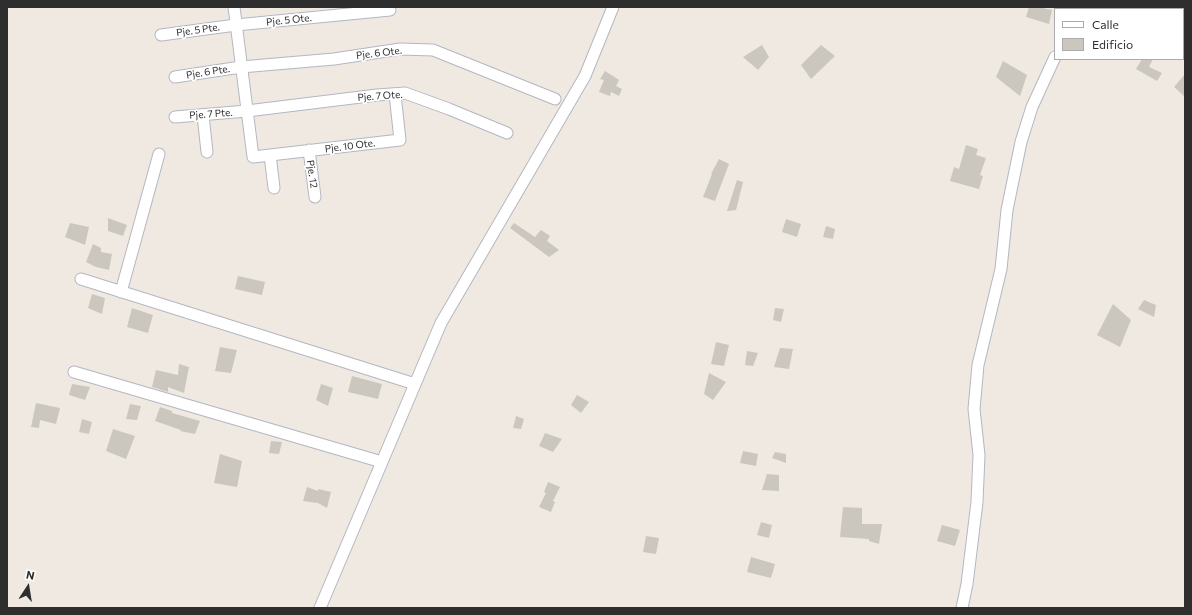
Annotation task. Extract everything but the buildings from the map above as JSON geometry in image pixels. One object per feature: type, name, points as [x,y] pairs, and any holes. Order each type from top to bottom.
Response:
[{"type":"street","points":[[234,7],[247,111]]},
{"type":"street","points":[[320,608],[442,323],[585,76],[612,7]]},
{"type":"street","name":"Pje. 5 Ote.","points":[[236,25],[390,10]]},
{"type":"street","name":"Pje. 5 Pte.","points":[[161,35],[236,25]]},
{"type":"street","name":"Pje. 6 Ote.","points":[[241,67],[334,59],[400,49],[433,50],[555,99]]},
{"type":"street","points":[[962,608],[977,502],[979,455],[974,409],[978,365],[1001,269],[1007,210],[1021,142],[1032,107],[1054,59]]},
{"type":"street","name":"Pje. 6 Pte.","points":[[175,77],[241,67]]},
{"type":"street","name":"Pje. 7 Ote.","points":[[247,111],[405,93],[507,133]]},
{"type":"street","name":"Pje. 10 Ote.","points":[[247,111],[253,157],[400,140],[395,94]]},
{"type":"street","name":"Pje. 7 Pte.","points":[[175,117],[247,111]]},
{"type":"street","points":[[203,115],[207,152]]},
{"type":"street","name":"Pje. 12","points":[[309,150],[315,197]]},
{"type":"street","points":[[121,292],[159,154]]},
{"type":"street","points":[[270,155],[274,188]]},
{"type":"street","points":[[80,279],[415,384]]},
{"type":"street","points":[[74,372],[382,462]]}]
